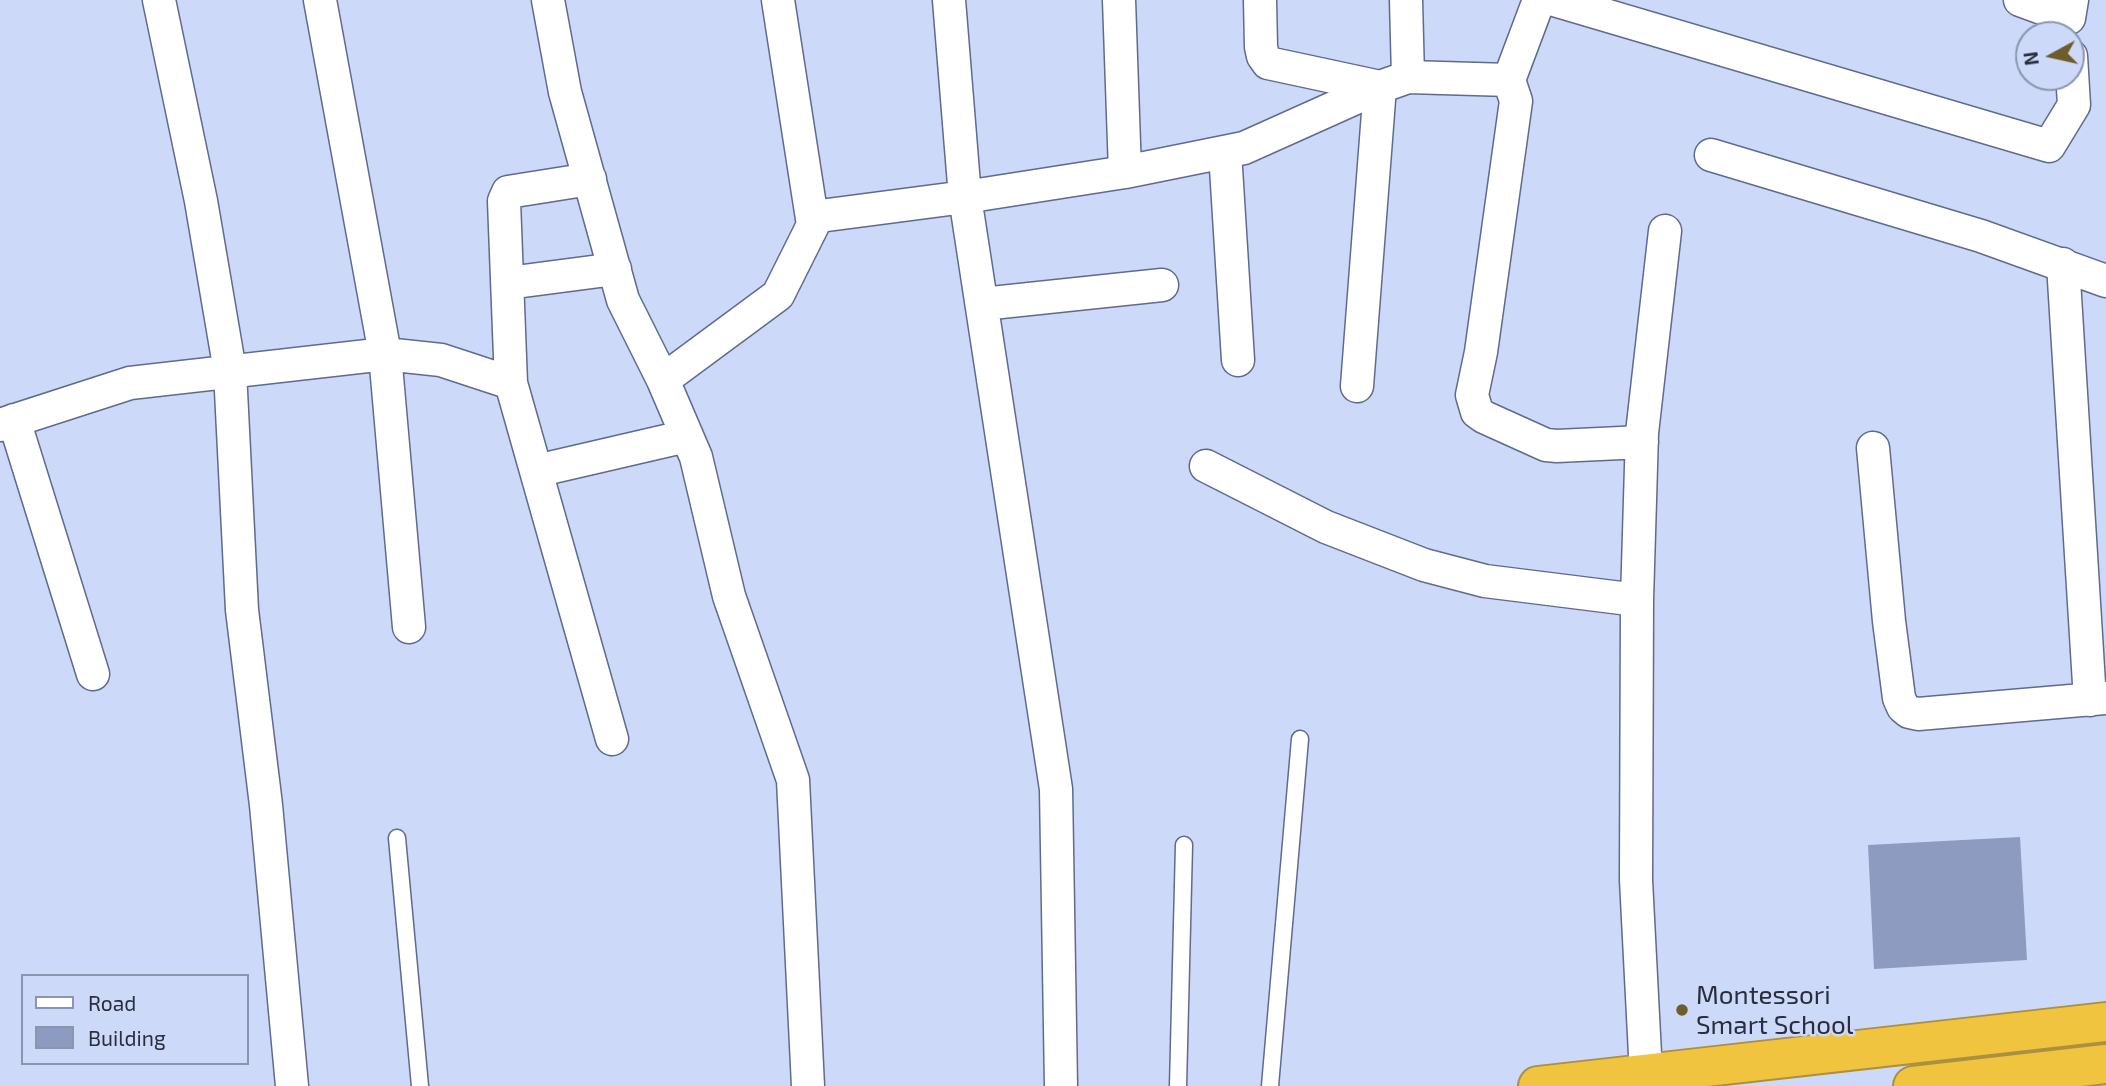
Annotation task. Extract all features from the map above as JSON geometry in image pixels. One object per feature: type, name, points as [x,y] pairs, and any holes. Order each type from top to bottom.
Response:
[{"type":"highway","points":[[1538,1086],[2106,1022]]},
{"type":"highway","points":[[1913,1086],[2106,1064]]},
{"type":"street","points":[[159,0],[201,201],[230,371],[242,610],[266,805],[292,1086]]},
{"type":"street","points":[[320,0],[385,354],[409,627]]},
{"type":"street","points":[[548,0],[565,92],[623,300],[663,380],[696,457],[729,596],[793,780],[808,1086]]},
{"type":"street","points":[[663,380],[778,295],[813,225],[778,0]]},
{"type":"street","points":[[950,0],[965,197],[1056,789],[1061,1086]]},
{"type":"street","points":[[1119,0],[1125,172]]},
{"type":"street","points":[[1260,0],[1261,47],[1268,63],[1394,82],[1509,80]]},
{"type":"street","points":[[1357,386],[1406,0]]},
{"type":"street","points":[[1539,0],[1509,80],[1516,101],[1514,125],[1481,352],[1472,395],[1474,404],[1483,417],[1546,444],[1557,446],[1642,443]]},
{"type":"street","points":[[1554,0],[2049,146],[2074,105],[2073,91]]},
{"type":"street","points":[[2020,0],[2070,18]]},
{"type":"street","points":[[812,217],[1125,172],[1244,148],[1394,82]]},
{"type":"street","points":[[1225,152],[1238,360]]},
{"type":"street","points":[[1711,155],[1981,236],[2106,281]]},
{"type":"street","points":[[590,178],[508,192],[504,201],[511,383],[612,738]]},
{"type":"street","points":[[1646,1074],[1636,880],[1637,600],[1642,443],[1665,231]]},
{"type":"street","points":[[1874,448],[1889,621],[1899,698],[1903,707],[1918,714],[2098,699],[2063,264]]},
{"type":"street","points":[[508,283],[615,270]]},
{"type":"street","points":[[982,304],[1162,285]]},
{"type":"street","points":[[93,674],[7,422],[130,383],[385,354],[442,360],[511,383]]},
{"type":"street","points":[[536,471],[687,436]]},
{"type":"street","points":[[1206,466],[1326,527],[1424,565],[1485,581],[1637,600]]},
{"type":"lane","points":[[1270,1086],[1300,738]]},
{"type":"lane","points":[[397,838],[420,1086]]},
{"type":"lane","points":[[1178,1086],[1184,845]]},
{"type":"building","points":[[2020,837],[2027,960],[1874,969],[1868,845]]},
{"type":"place","name":"Montessori Smart School","points":[[1682,1010]]}]
